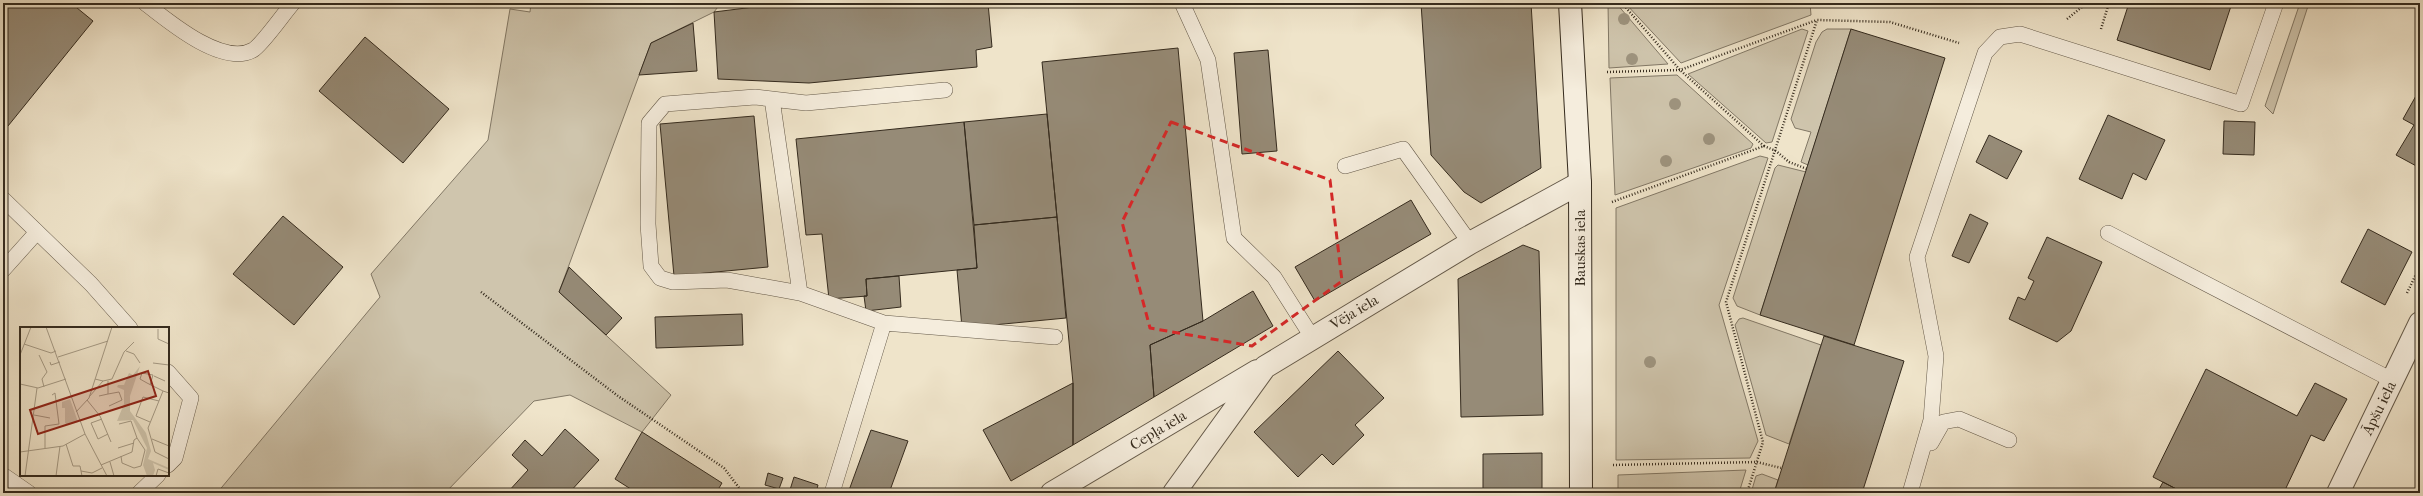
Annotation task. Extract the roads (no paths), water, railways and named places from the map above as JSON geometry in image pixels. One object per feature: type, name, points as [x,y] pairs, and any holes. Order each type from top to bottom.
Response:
[{"type":"street","name":"Bauskas iela","points":[[1570,3],[1580,183],[1581,493]]},
{"type":"street","name":"Vēja iela","points":[[1174,493],[1265,367],[1312,337],[1470,243],[1580,183]]},
{"type":"street","name":"Āpšu iela","points":[[2338,493],[2420,323]]},
{"type":"street","name":"Cepļa iela","points":[[1052,493],[1265,367]]},
{"type":"lane","points":[[145,3],[206,46],[218,52],[238,55],[254,50],[293,3]]},
{"type":"lane","points":[[1182,3],[1208,60],[1234,238],[1274,277],[1312,337]]},
{"type":"lane","points":[[1910,493],[1921,461],[1931,420],[1936,356],[1917,257],[1985,53],[2000,36],[2020,34],[2241,104],[2276,3]]},
{"type":"lane","points":[[945,90],[806,103],[755,97],[665,104],[649,123],[648,224],[651,266],[660,278],[673,282],[727,280],[800,293],[884,323],[1055,337]]},
{"type":"lane","points":[[772,99],[800,293]]},
{"type":"lane","points":[[1345,166],[1403,149],[1470,243]]},
{"type":"lane","points":[[3,199],[91,284],[129,327]]},
{"type":"lane","points":[[3,270],[37,232]]},
{"type":"lane","points":[[2108,233],[2392,380]]},
{"type":"lane","points":[[832,493],[884,323]]},
{"type":"lane","points":[[169,373],[191,398],[175,458],[169,464]]},
{"type":"lane","points":[[1921,461],[1943,422],[1959,419],[2009,440]]},
{"type":"lane","points":[[3,475],[29,493]]},
{"type":"lane","points":[[140,493],[157,476]]}]
